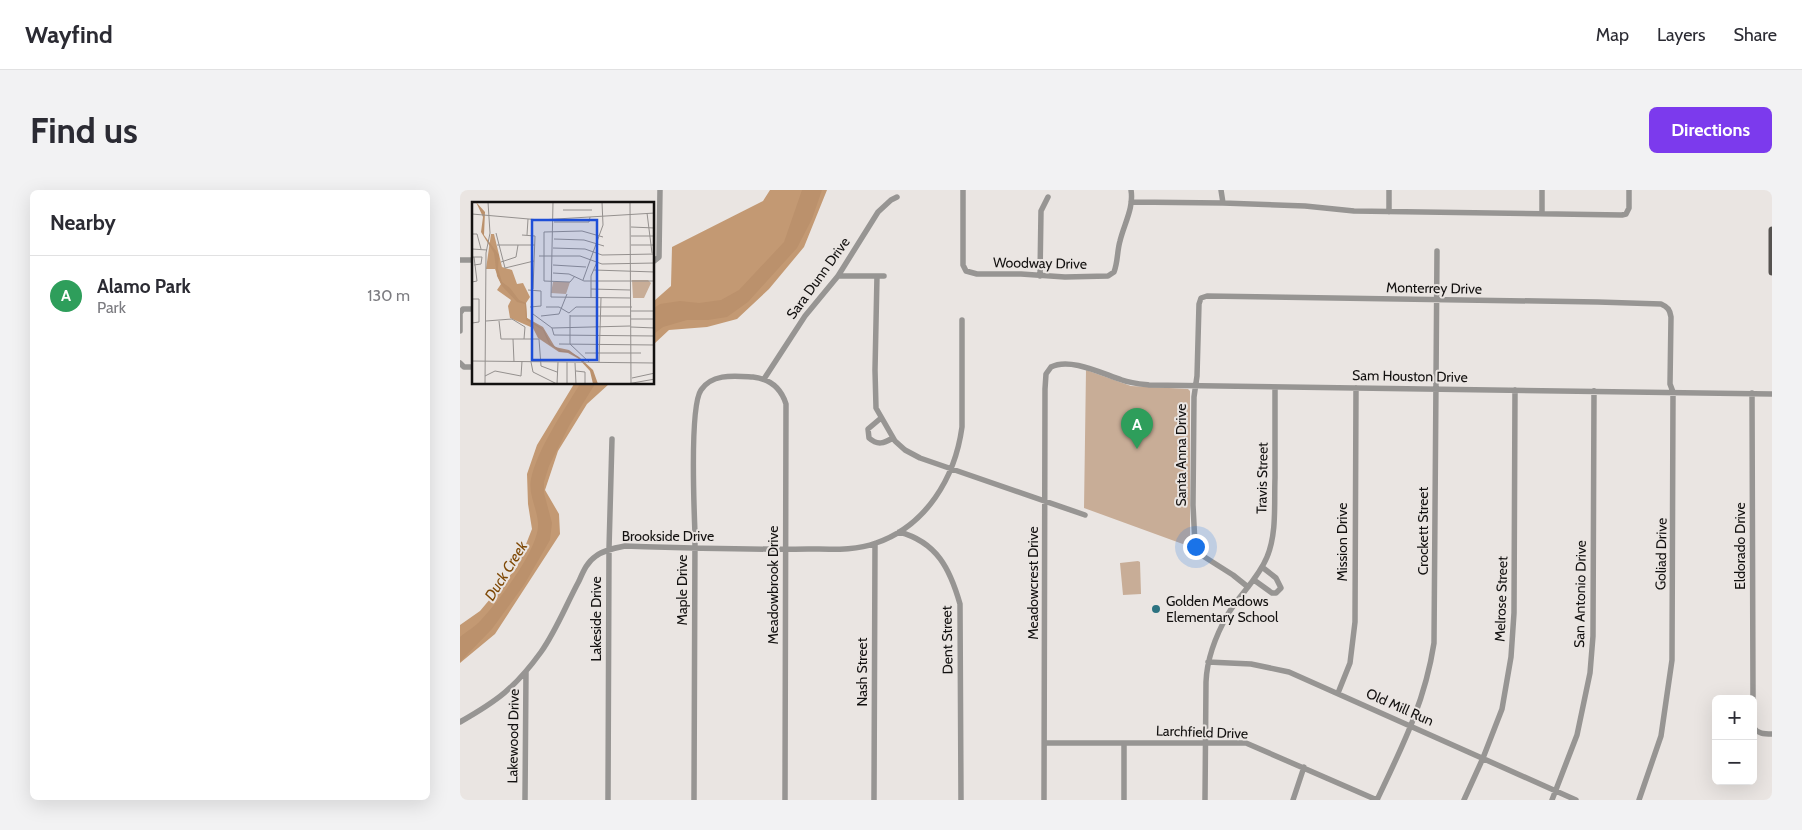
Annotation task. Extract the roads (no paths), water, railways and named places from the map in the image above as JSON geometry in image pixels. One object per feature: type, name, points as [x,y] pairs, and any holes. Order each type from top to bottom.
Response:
[{"type":"main road","points":[[1772,230],[1772,272]]},
{"type":"street","points":[[655,260],[659,257],[660,190]]},
{"type":"street","name":"Woodway Drive","points":[[963,190],[963,265],[966,272],[977,274],[1108,276],[1114,272],[1120,240],[1132,202]]},
{"type":"street","points":[[1131,190],[1132,202],[1305,206],[1389,212],[1622,215],[1629,208],[1629,190]]},
{"type":"street","points":[[1221,190],[1224,203]]},
{"type":"street","points":[[1389,190],[1389,212]]},
{"type":"street","points":[[1542,190],[1542,214]]},
{"type":"street","name":"Sara Dunn Drive","points":[[764,379],[805,316],[838,276],[878,212],[897,197]]},
{"type":"street","points":[[1040,276],[1041,211],[1048,198]]},
{"type":"street","name":"Crockett Street","points":[[1377,800],[1412,726],[1431,663],[1434,643],[1437,251]]},
{"type":"street","points":[[838,276],[884,276]]},
{"type":"street","points":[[877,276],[876,408],[893,438],[905,450],[913,454],[1085,515]]},
{"type":"street","name":"Monterrey Drive","points":[[1201,298],[1207,296],[1661,304],[1666,306]]},
{"type":"street","name":"Santa Anna Drive","points":[[1201,298],[1199,304],[1197,376],[1195,386],[1193,495],[1195,544],[1203,556],[1248,587]]},
{"type":"street","name":"Goliad Drive","points":[[1639,800],[1661,736],[1672,660],[1673,392],[1670,384],[1672,318],[1666,306]]},
{"type":"street","points":[[460,331],[460,313],[464,309],[472,309]]},
{"type":"street","points":[[899,532],[917,519],[935,500],[951,469],[960,443],[962,427],[962,320]]},
{"type":"street","points":[[460,363],[464,367],[472,367]]},
{"type":"street","name":"Sam Houston Drive","points":[[1051,367],[1060,364],[1093,369],[1124,381],[1149,385],[1772,394]]},
{"type":"street","name":"Meadowcrest Drive","points":[[1044,800],[1045,389],[1046,374],[1051,367]]},
{"type":"street","name":"Maple Drive","points":[[694,800],[694,461],[696,400],[701,390],[717,378],[729,376],[764,379]]},
{"type":"street","name":"Meadowbrook Drive","points":[[764,379],[775,385],[783,393],[786,404],[785,800]]},
{"type":"street","name":"Travis Street","points":[[1205,800],[1206,682],[1208,662],[1219,631],[1228,614],[1254,580],[1267,557],[1272,540],[1274,518],[1275,387]]},
{"type":"street","name":"Mission Drive","points":[[1338,693],[1350,663],[1355,622],[1356,388]]},
{"type":"street","name":"Melrose Street","points":[[1464,800],[1502,709],[1511,657],[1514,613],[1515,390]]},
{"type":"street","name":"San Antonio Drive","points":[[1552,800],[1577,735],[1590,673],[1593,636],[1594,391]]},
{"type":"street","name":"Eldorado Drive","points":[[1752,393],[1753,695]]},
{"type":"street","points":[[881,418],[868,429],[869,438],[880,444],[893,438]]},
{"type":"street","name":"Lakeside Drive","points":[[608,800],[609,549],[612,439]]},
{"type":"street","name":"Brookside Drive","points":[[460,722],[500,698],[526,672],[542,651],[557,625],[588,564],[596,556],[609,549],[625,546],[786,549],[856,548],[875,544],[899,532]]},
{"type":"street","name":"Dent Street","points":[[899,532],[914,536],[931,548],[953,578],[960,604],[961,800]]},
{"type":"street","name":"Nash Street","points":[[874,800],[875,544]]},
{"type":"street","points":[[1254,580],[1272,593],[1276,593],[1281,588],[1276,578],[1262,566]]},
{"type":"street","name":"Old Mill Run","points":[[1208,662],[1251,664],[1289,672],[1576,800]]},
{"type":"street","name":"Lakewood Drive","points":[[525,800],[526,672]]},
{"type":"street","points":[[1757,731],[1763,734],[1772,734]]},
{"type":"street","name":"Larchfield Drive","points":[[1044,743],[1246,744],[1304,767],[1377,800]]},
{"type":"street","points":[[1124,743],[1124,800]]},
{"type":"street","points":[[1293,800],[1304,767]]},
{"type":"place","name":"Alamo Park","points":[[1137,449]]},
{"type":"place","name":"Golden Meadows Elementary School","points":[[1156,609]]},
{"type":"water label","name":"Duck Creek","points":[[506,571]]}]
